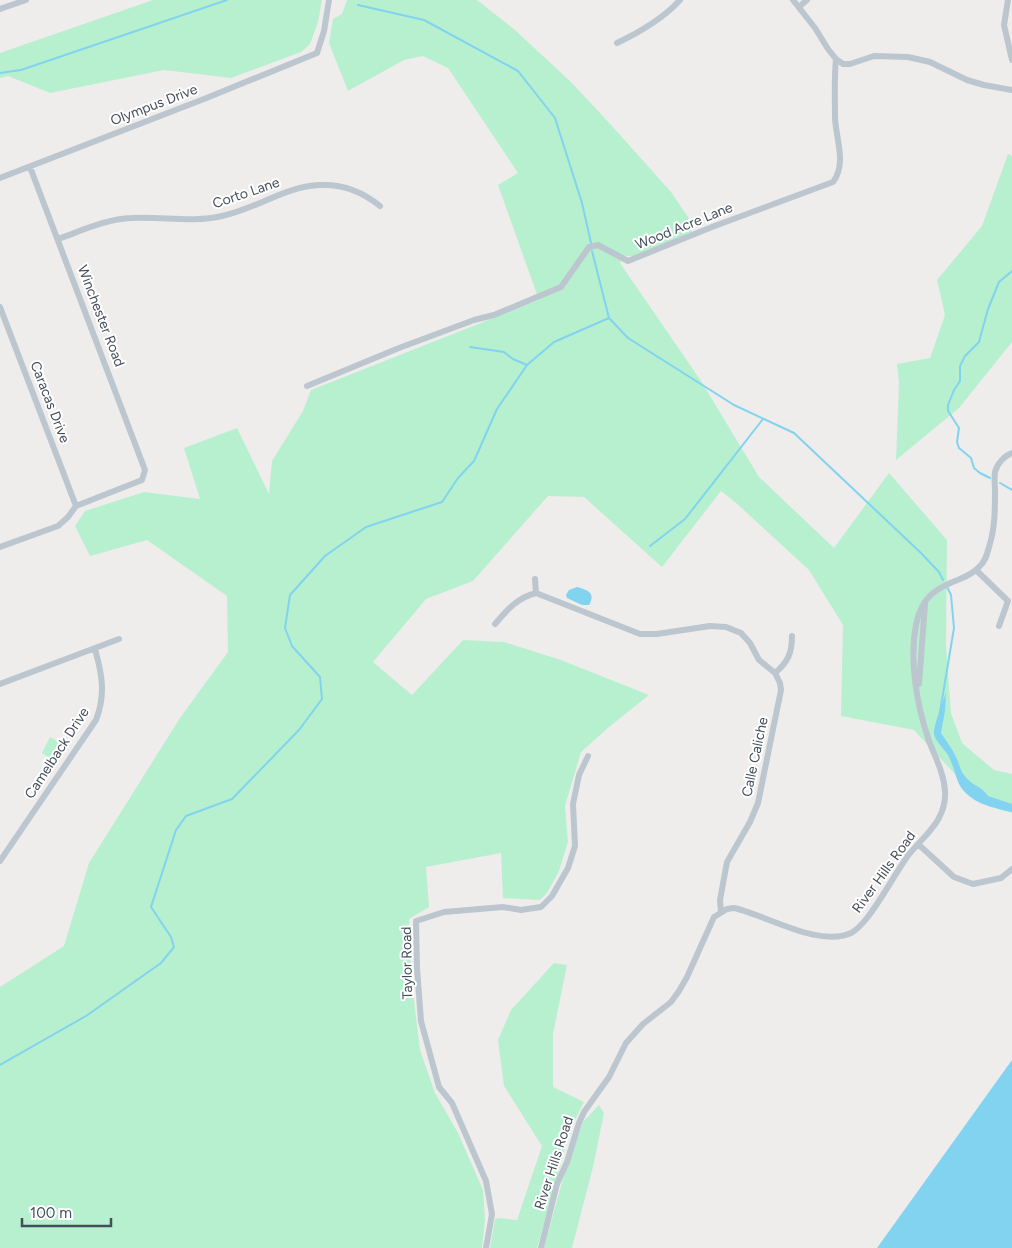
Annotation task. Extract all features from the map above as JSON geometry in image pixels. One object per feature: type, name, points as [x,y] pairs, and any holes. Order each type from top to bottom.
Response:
[{"type":"street","points":[[0,9],[26,0]]},
{"type":"street","name":"Olympus Drive","points":[[0,178],[204,99],[316,53],[324,31],[329,0]]},
{"type":"street","points":[[617,42],[650,26],[671,10],[680,0]]},
{"type":"street","points":[[793,0],[836,59],[843,64],[850,64],[874,56],[900,56],[920,59],[967,80],[1012,90]]},
{"type":"street","points":[[799,6],[807,0]]},
{"type":"street","points":[[1008,0],[1004,24],[1012,60]]},
{"type":"street","name":"Wood Acre Lane","points":[[307,386],[399,348],[474,320],[494,315],[560,287],[589,247],[598,245],[628,261],[834,182],[839,175],[840,153],[835,121],[836,59]]},
{"type":"street","name":"Winchester Road","points":[[30,167],[145,470],[142,480],[76,506]]},
{"type":"street","name":"Corto Lane","points":[[58,239],[124,218],[186,220],[224,216],[296,189],[320,185],[349,188],[380,206]]},
{"type":"street","name":"Caracas Drive","points":[[0,307],[76,506]]},
{"type":"street","points":[[999,626],[1008,601],[976,570],[986,559],[993,535],[995,473],[1002,460],[1012,453]]},
{"type":"street","points":[[1,545],[58,526],[68,518],[76,506]]},
{"type":"street","name":"River Hills Road","points":[[541,1248],[557,1184],[567,1162],[579,1122],[584,1112],[609,1077],[626,1043],[643,1024],[670,1002],[679,991],[687,978],[710,922],[727,909],[741,910],[812,934],[829,936],[850,933],[858,928],[868,917],[907,858],[934,828],[945,804],[945,790],[943,776],[924,725],[918,695],[925,601],[941,586],[970,575],[976,570]]},
{"type":"street","points":[[535,579],[536,593]]},
{"type":"street","points":[[495,624],[508,609],[524,596],[536,593],[640,634],[657,634],[710,626],[735,630],[745,636],[759,660],[775,672],[783,666],[790,656],[792,636]]},
{"type":"street","points":[[0,684],[119,639]]},
{"type":"street","name":"Camelback Drive","points":[[0,860],[96,720],[102,702],[103,681],[95,649]]},
{"type":"street","name":"Calle Caliche","points":[[721,912],[720,900],[727,862],[750,822],[761,792],[781,690],[775,672]]},
{"type":"street","name":"Taylor Road","points":[[486,1248],[492,1214],[486,1181],[452,1103],[439,1087],[421,1021],[416,968],[416,922],[444,912],[503,907],[521,910],[541,907],[552,896],[568,868],[575,846],[572,804],[579,775],[588,756]]},
{"type":"street","points":[[918,844],[954,877],[973,884],[1001,878],[1012,869]]},
{"type":"green space","points":[[153,0],[322,0],[318,22],[310,44],[301,52],[231,78],[164,70],[50,93],[8,76],[0,78],[0,53]]},
{"type":"green space","points":[[347,0],[477,0],[515,30],[572,83],[671,192],[690,220],[692,232],[634,256],[624,256],[620,263],[701,381],[759,477],[834,548],[889,473],[947,540],[946,646],[951,713],[962,743],[994,770],[1012,774],[1012,813],[998,809],[966,786],[914,730],[841,716],[843,625],[809,570],[721,491],[662,567],[584,497],[548,496],[473,581],[426,599],[373,662],[412,695],[463,640],[504,642],[561,660],[649,695],[581,752],[565,806],[568,842],[559,871],[547,893],[540,900],[503,898],[501,853],[426,867],[429,907],[409,919],[411,976],[420,1050],[435,1093],[458,1133],[483,1190],[485,1220],[482,1248],[0,1248],[0,987],[64,946],[89,863],[180,718],[228,652],[227,596],[147,540],[90,556],[75,526],[85,511],[144,492],[200,499],[184,448],[237,428],[269,494],[272,461],[303,411],[311,390],[539,300],[498,185],[518,173],[448,68],[423,56],[404,60],[348,91],[329,43],[333,19],[342,14]]},
{"type":"green space","points":[[1008,154],[1012,156],[1012,342],[959,408],[896,460],[899,382],[897,364],[930,358],[945,315],[937,280],[982,226]]},
{"type":"green space","points":[[50,737],[59,742],[50,758],[42,753]]},
{"type":"green space","points":[[554,963],[567,965],[553,1034],[553,1087],[584,1102],[571,1128],[537,1248],[490,1248],[495,1219],[517,1220],[542,1146],[504,1086],[498,1040],[511,1010]]},
{"type":"green space","points":[[599,1105],[604,1113],[593,1167],[572,1248],[544,1248],[562,1182],[583,1122]]},
{"type":"water","points":[[577,587],[590,593],[592,598],[589,605],[582,605],[567,598],[566,595],[569,590]]},
{"type":"water","points":[[946,692],[941,733],[963,773],[969,781],[983,790],[988,796],[1012,804],[1012,812],[982,804],[969,796],[959,784],[950,758],[936,739],[934,733]]},
{"type":"water","points":[[1012,1060],[1012,1248],[877,1248]]},
{"type":"waterway","points":[[0,73],[21,70],[227,0]]},
{"type":"waterway","points":[[358,5],[424,20],[518,71],[555,118],[582,203],[591,243]]},
{"type":"waterway","points":[[592,251],[609,318],[628,338],[734,405],[794,433],[921,553],[939,572],[943,580]]},
{"type":"waterway","points":[[990,478],[974,468],[971,458],[959,448],[957,442],[959,428],[948,411],[948,405],[960,381],[960,366],[965,356],[979,342],[988,309],[999,282],[1012,271]]},
{"type":"waterway","points":[[0,1065],[86,1016],[161,963],[174,947],[171,937],[151,907],[176,830],[186,816],[232,799],[299,730],[322,699],[320,677],[292,646],[285,628],[290,595],[325,556],[366,527],[442,502],[458,478],[474,461],[497,409],[527,365],[554,342],[609,318]]},
{"type":"waterway","points":[[470,347],[504,352],[513,359],[527,365]]},
{"type":"waterway","points":[[650,546],[685,519],[763,419]]},
{"type":"waterway","points":[[1000,483],[1012,490]]},
{"type":"waterway","points":[[940,712],[954,628],[951,595],[947,587]]}]
